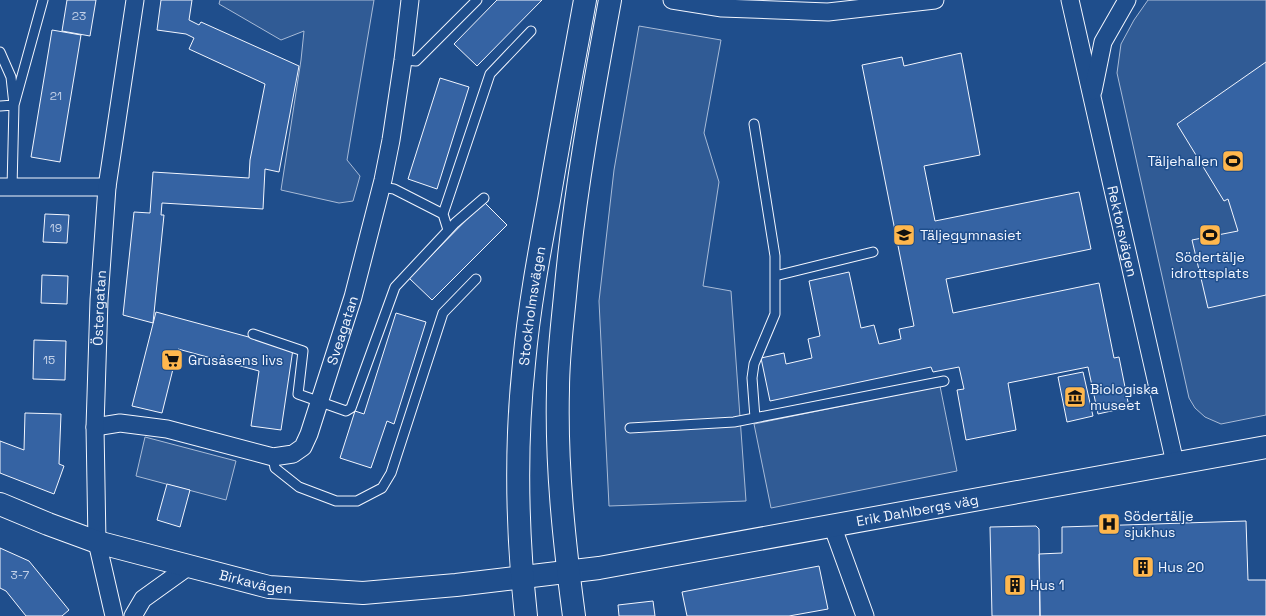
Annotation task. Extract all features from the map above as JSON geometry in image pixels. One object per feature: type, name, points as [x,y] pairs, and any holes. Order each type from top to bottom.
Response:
[{"type":"street","name":"Östergatan","points":[[114,616],[97,542],[95,427],[99,300],[107,187],[135,0]]},
{"type":"street","name":"Sveagatan","points":[[95,427],[120,423],[167,429],[273,457],[293,454],[303,447],[309,434],[353,297],[381,187],[391,140],[410,0]]},
{"type":"street","name":"Stockholmsvägen","points":[[526,616],[522,577],[518,465],[524,364],[535,278],[585,0]]},
{"type":"street","name":"Stockholmsvägen","points":[[574,616],[568,571],[558,446],[558,388],[561,332],[578,181],[610,0]]},
{"type":"street","points":[[672,0],[828,12],[935,0]]},
{"type":"street","name":"Rektorsvägen","points":[[1070,0],[1175,463]]},
{"type":"street","points":[[1092,97],[1103,42],[1127,0]]},
{"type":"street","points":[[6,188],[107,187]]},
{"type":"street","name":"Erik Dahlbergs väg","points":[[568,571],[599,568],[1266,447]]},
{"type":"street","name":"Birkavägen","points":[[0,504],[97,542],[269,587],[363,593],[456,586],[568,571]]},
{"type":"street","points":[[832,525],[866,616]]},
{"type":"street","points":[[134,616],[143,599],[189,566]]},
{"type":"lane","points":[[6,188],[14,105],[43,0]]},
{"type":"lane","points":[[403,60],[416,61],[477,0]]},
{"type":"lane","points":[[448,230],[443,214],[490,74],[531,31]]},
{"type":"lane","points":[[0,52],[11,77],[14,105]]},
{"type":"lane","points":[[0,106],[14,105]]},
{"type":"lane","points":[[754,124],[775,256],[775,314],[754,364],[752,378],[755,418]]},
{"type":"lane","points":[[381,187],[394,189],[443,214]]},
{"type":"lane","points":[[253,334],[303,351],[298,394],[346,411],[351,408],[395,287],[448,230],[484,198]]},
{"type":"lane","points":[[775,276],[873,252]]},
{"type":"lane","points":[[273,457],[275,468],[299,487],[336,502],[357,501],[382,488],[391,473],[443,313],[476,279]]},
{"type":"lane","points":[[630,428],[734,422],[944,380]]},
{"type":"shaded area","points":[[220,0],[374,0],[347,160],[360,176],[353,201],[339,203],[281,190],[304,31],[281,40],[219,4]]},
{"type":"shaded area","name":"Södertälje idrottsplats","points":[[1148,0],[1266,0],[1266,415],[1221,424],[1205,417],[1195,408],[1189,398],[1117,73],[1121,44],[1134,20]]},
{"type":"shaded area","points":[[639,26],[721,40],[704,133],[719,182],[703,286],[731,291],[746,501],[609,506],[599,301],[614,170]]},
{"type":"shaded area","points":[[940,386],[957,471],[771,508],[754,424]]},
{"type":"shaded area","points":[[145,437],[236,461],[226,500],[136,476]]},
{"type":"building","points":[[67,0],[96,0],[90,36],[62,31]]},
{"type":"building","points":[[161,0],[192,0],[189,20],[199,25],[201,22],[299,66],[279,172],[265,169],[263,209],[162,203],[161,215],[164,215],[153,323],[123,315],[134,212],[150,213],[153,172],[249,178],[250,160],[265,84],[189,49],[194,38],[186,34],[157,30]]},
{"type":"building","points":[[497,0],[542,0],[477,66],[454,44]]},
{"type":"building","points":[[52,30],[81,35],[60,162],[31,157]]},
{"type":"building","points":[[961,53],[980,155],[924,166],[935,221],[1079,192],[1091,249],[946,279],[953,313],[1099,283],[1114,358],[1119,357],[1129,407],[1098,414],[1088,367],[1008,383],[1016,430],[966,440],[957,390],[964,389],[959,367],[933,372],[931,367],[770,401],[761,358],[784,353],[786,364],[812,358],[808,339],[820,336],[809,281],[849,272],[861,328],[874,325],[879,344],[901,339],[899,329],[914,326],[862,65],[902,57],[904,66]]},
{"type":"building","name":"Täljehallen","points":[[1266,62],[1266,295],[1208,308],[1192,240],[1238,231],[1228,199],[1224,201],[1177,124]]},
{"type":"building","points":[[440,78],[469,87],[437,189],[408,179]]},
{"type":"building","points":[[484,202],[507,225],[432,300],[409,278]]},
{"type":"building","points":[[45,214],[69,215],[67,243],[43,242]]},
{"type":"building","points":[[42,275],[68,276],[67,304],[41,303]]},
{"type":"building","points":[[156,312],[293,349],[281,430],[251,426],[259,371],[178,349],[162,413],[132,406]]},
{"type":"building","points":[[396,313],[426,322],[394,424],[387,421],[371,468],[340,458],[355,411],[364,414]]},
{"type":"building","points":[[34,340],[66,341],[65,380],[33,379]]},
{"type":"building","name":"Biologiska museet","points":[[1083,372],[1093,416],[1067,422],[1058,377]]},
{"type":"building","points":[[25,413],[61,414],[59,464],[64,466],[54,494],[0,473],[0,441],[24,450]]},
{"type":"building","points":[[167,484],[190,490],[180,527],[157,520]]},
{"type":"building","name":"Hus 20","points":[[1246,521],[1248,580],[1266,580],[1266,616],[1040,616],[1039,554],[1062,553],[1062,527]]},
{"type":"building","name":"Hus 1","points":[[1036,526],[1039,529],[1040,616],[992,616],[990,527]]},
{"type":"building","points":[[0,548],[29,561],[69,610],[62,616],[26,616],[6,591],[0,588]]},
{"type":"building","points":[[819,566],[828,609],[789,616],[687,616],[682,592]]},
{"type":"building","points":[[653,601],[655,616],[619,616],[618,605]]},
{"type":"place","name":"Täljehallen","points":[[1233,161]]},
{"type":"place","name":"Täljegymnasiet","points":[[904,235]]},
{"type":"place","name":"Södertälje idrottsplats","points":[[1210,235]]},
{"type":"place","name":"Grusåsens livs","points":[[172,360]]},
{"type":"place","name":"Biologiska museet","points":[[1075,397]]},
{"type":"place","name":"Södertälje sjukhus","points":[[1109,524]]},
{"type":"place","name":"Hus 20","points":[[1143,567]]},
{"type":"place","name":"Hus 1","points":[[1015,585]]}]
